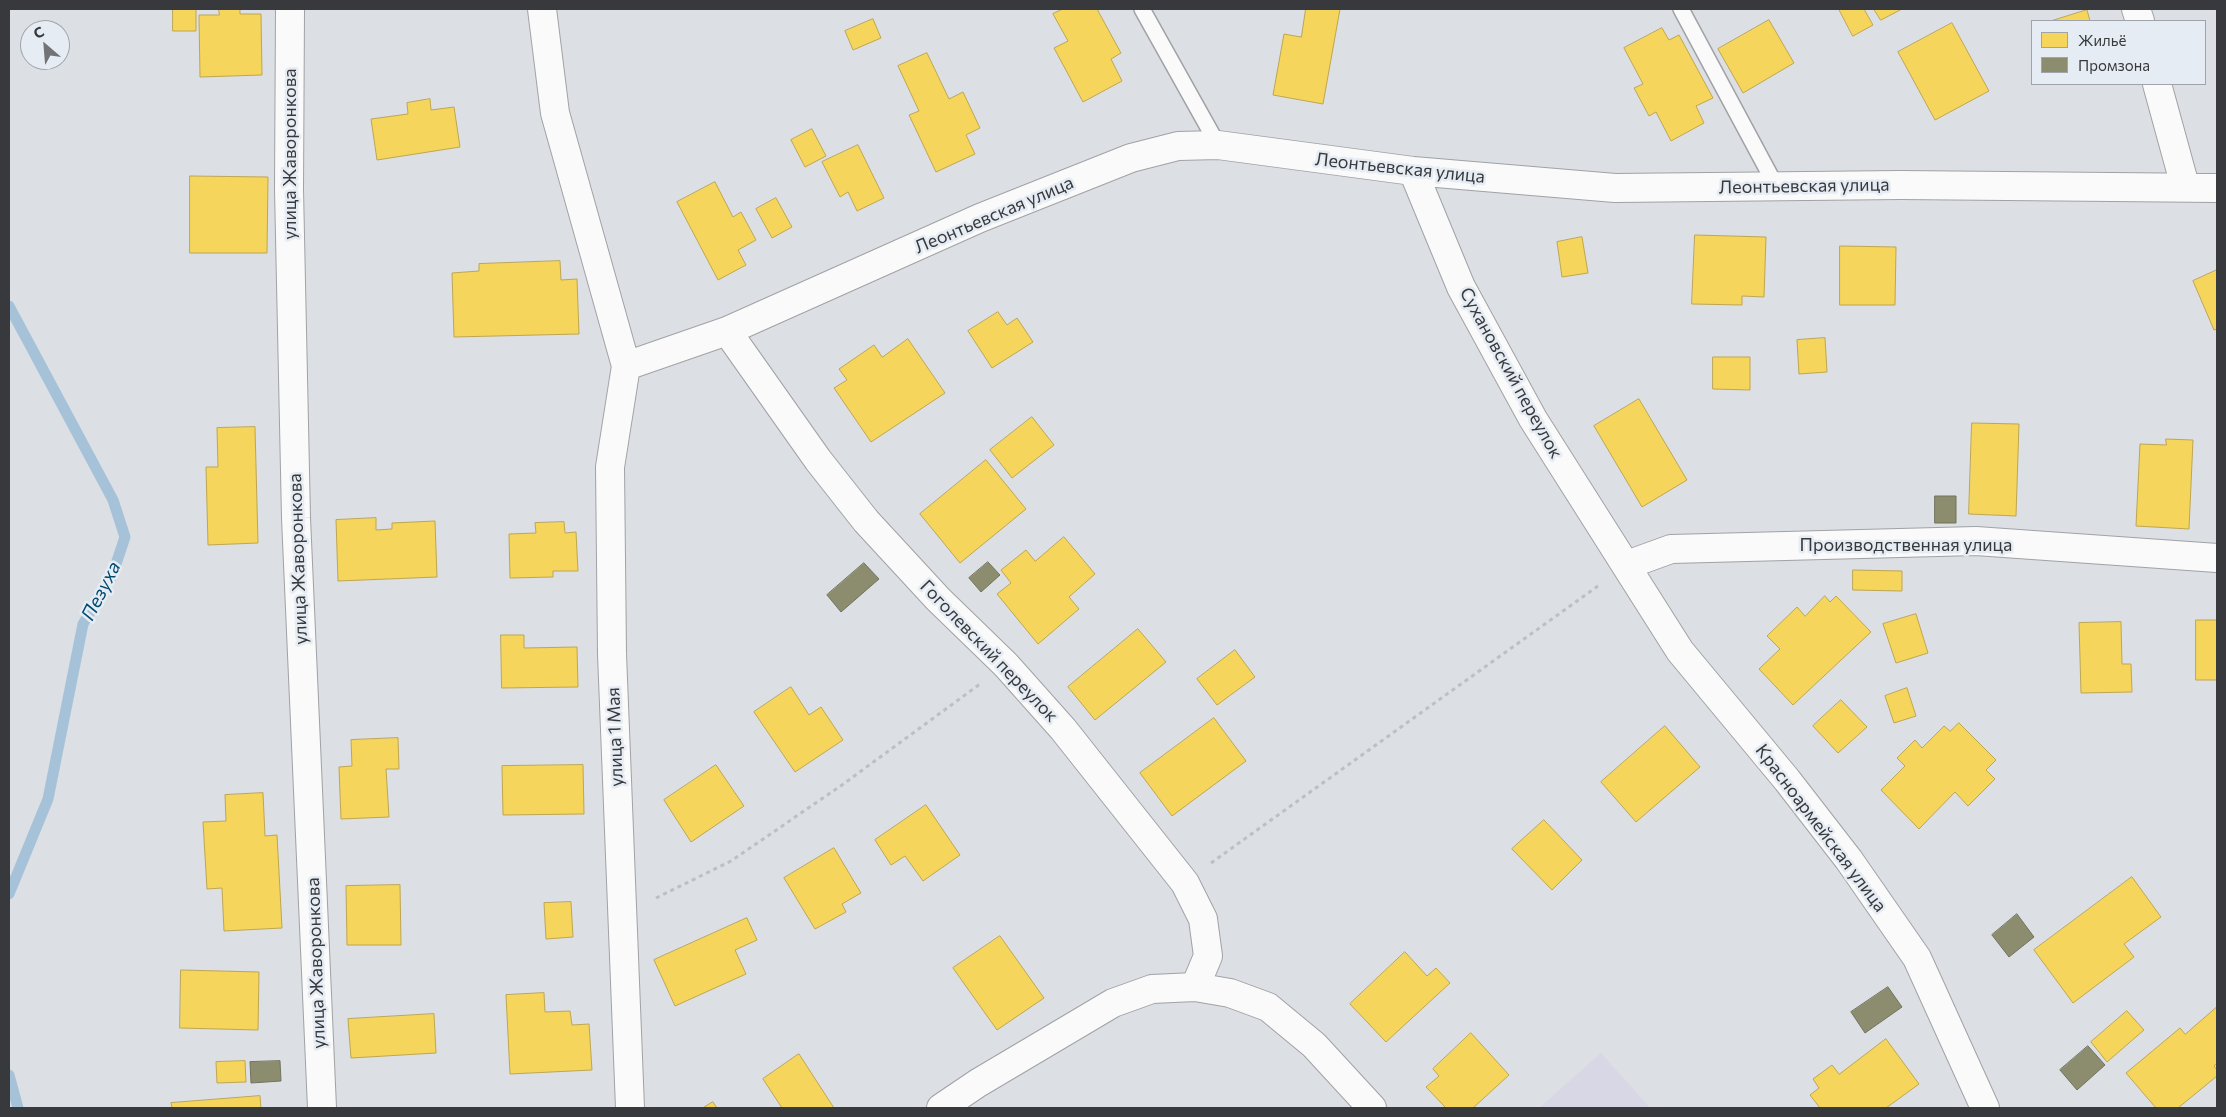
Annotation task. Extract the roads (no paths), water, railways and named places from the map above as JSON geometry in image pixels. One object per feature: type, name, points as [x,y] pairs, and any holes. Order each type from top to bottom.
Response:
[{"type":"street","name":"улица Жаворонкова","points":[[290,9],[289,189],[296,518],[322,1108]]},
{"type":"street","points":[[542,9],[554,113],[626,366]]},
{"type":"street","points":[[2157,85],[2185,186]]},
{"type":"street","name":"Леонтьевская улица","points":[[626,366],[727,331],[980,218],[1132,158],[1178,146],[1218,145],[1413,172],[1615,188],[1776,186],[2185,186],[2217,188]]},
{"type":"street","name":"Сухановский переулок","points":[[1413,172],[1461,287],[1533,419],[1627,565]]},
{"type":"street","name":"Гоголевский переулок","points":[[727,331],[818,460],[866,520],[938,599],[1006,665],[1063,729],[1185,883],[1204,919],[1208,956],[1195,987]]},
{"type":"street","name":"улица 1 Мая","points":[[626,366],[610,467],[612,654],[630,1108]]},
{"type":"street","name":"Производственная улица","points":[[1627,565],[1670,549],[1976,541],[2217,558]]},
{"type":"street","name":"Красноармейская улица","points":[[1627,565],[1680,652],[1787,780],[1843,853],[1917,958],[1985,1108]]},
{"type":"street","points":[[941,1108],[978,1083],[1113,1003],[1152,989],[1195,987],[1230,993],[1268,1007],[1314,1045],[1372,1108]]},
{"type":"lane","points":[[1142,9],[1218,145]]},
{"type":"lane","points":[[1680,9],[1776,186]]},
{"type":"waterway","name":"Пезуха","points":[[9,306],[113,500],[125,537],[112,576],[83,624],[48,799],[9,894]]},
{"type":"waterway","name":"Пезуха","points":[[9,1075],[18,1108]]}]
